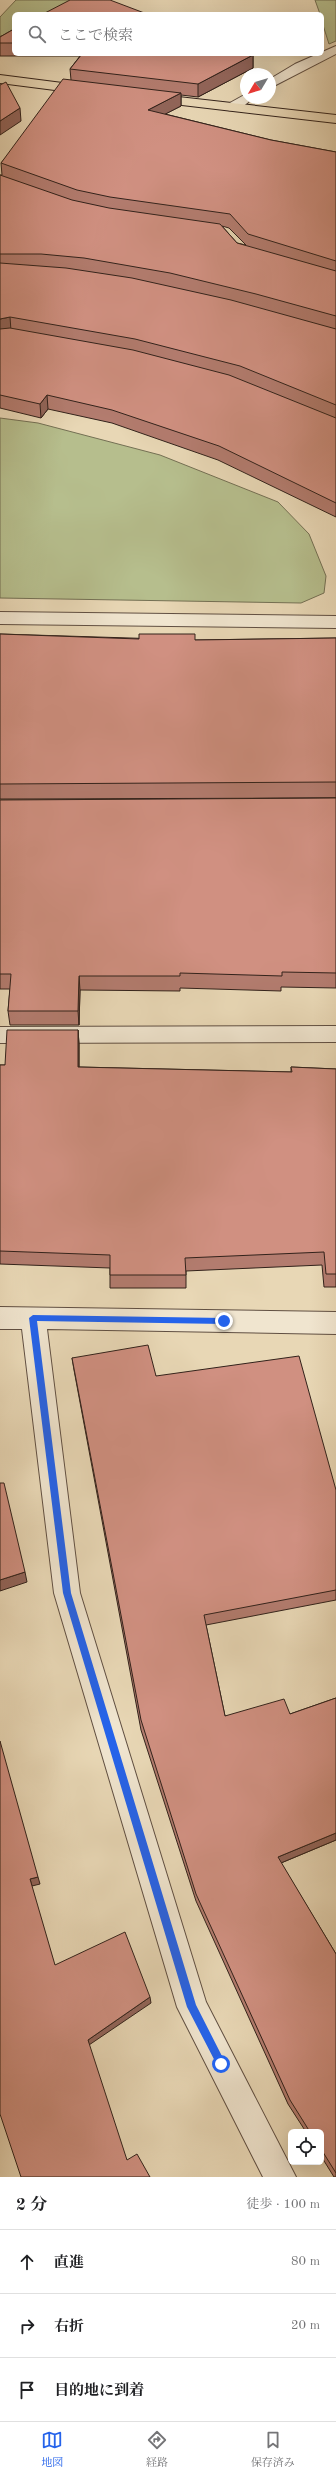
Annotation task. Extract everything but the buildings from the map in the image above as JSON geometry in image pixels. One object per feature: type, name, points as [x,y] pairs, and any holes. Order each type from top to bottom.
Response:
[{"type":"main road","points":[[0,79],[96,92]]},
{"type":"main road","points":[[141,97],[336,119]]},
{"type":"street","points":[[324,56],[336,50]]},
{"type":"street","points":[[276,80],[299,67],[323,56]]},
{"type":"street","points":[[232,107],[240,102]]},
{"type":"street","points":[[0,618],[336,622]]},
{"type":"street","points":[[0,1035],[336,1034]]},
{"type":"street","points":[[0,1318],[336,1323]]},
{"type":"street","points":[[33,1318],[67,1593],[192,2007],[280,2177]]},
{"type":"green space","points":[[16,0],[74,0],[65,12],[12,12],[12,37],[0,36],[0,17]]},
{"type":"green space","points":[[315,0],[336,0],[336,41],[329,44],[324,28],[324,12],[319,12]]},
{"type":"green space","points":[[0,418],[38,423],[160,455],[278,502],[309,534],[326,576],[324,593],[301,603],[0,598]]},
{"type":"route","points":[[221,2064],[192,2007],[67,1593],[33,1318],[224,1321]]}]
